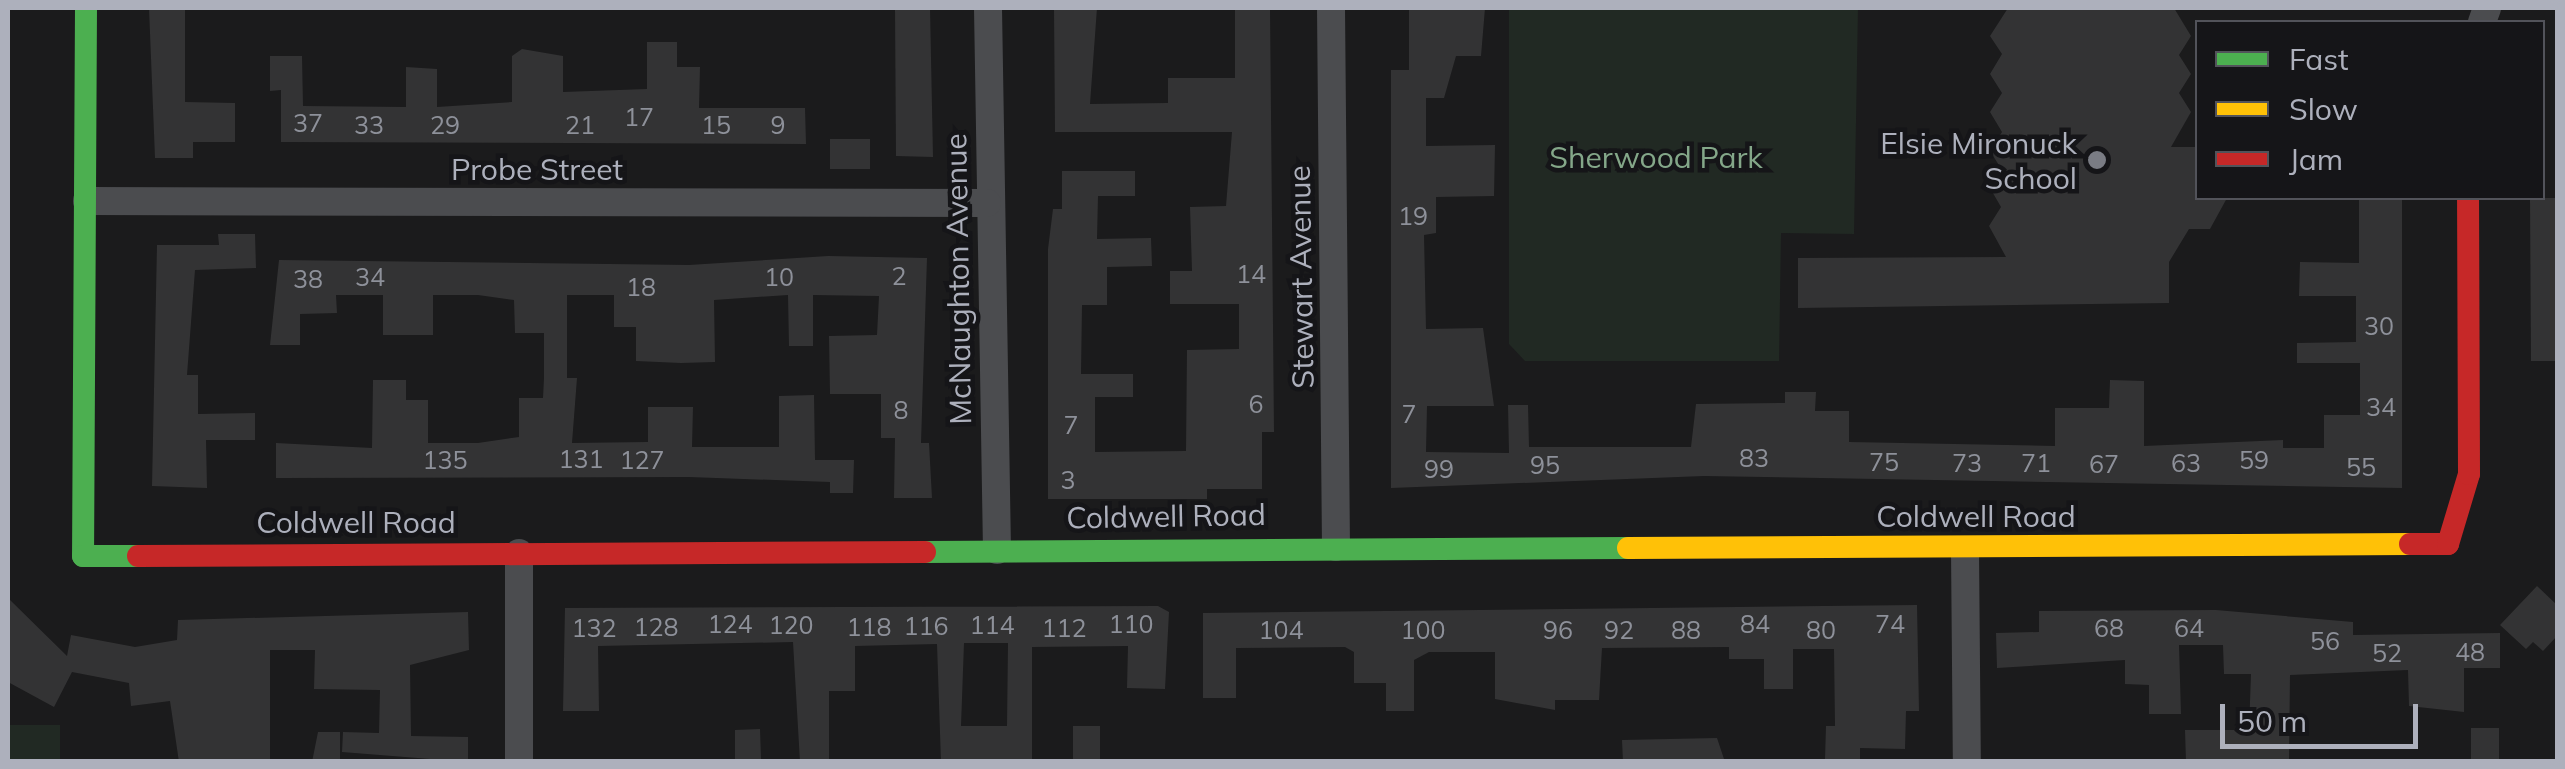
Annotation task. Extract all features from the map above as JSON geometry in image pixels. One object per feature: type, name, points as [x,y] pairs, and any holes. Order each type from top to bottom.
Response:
[{"type":"street","name":"Coldwell Road","points":[[86,8],[83,556],[1336,547],[1965,550],[2448,544],[2468,474],[2468,200]]},
{"type":"street","name":"McNaughton Avenue","points":[[988,8],[988,203],[997,550]]},
{"type":"street","name":"Stewart Avenue","points":[[1331,8],[1336,547]]},
{"type":"street","name":"Probe Street","points":[[87,201],[988,203]]},
{"type":"street","points":[[1965,550],[1967,762]]},
{"type":"street","points":[[518,553],[519,762]]},
{"type":"green space","name":"Sherwood Park","points":[[1509,8],[1858,8],[1854,234],[1781,233],[1779,361],[1525,361],[1509,344]]},
{"type":"green space","points":[[8,725],[60,725],[60,761],[8,761]]},
{"type":"building","points":[[149,8],[185,8],[185,102],[235,103],[235,142],[193,142],[193,158],[155,158]]},
{"type":"building","points":[[895,8],[930,8],[933,157],[896,156]]},
{"type":"building","points":[[1054,8],[1097,8],[1090,104],[1168,103],[1168,78],[1235,78],[1235,8],[1270,8],[1274,432],[1262,432],[1262,489],[1207,489],[1207,499],[1048,499],[1048,249],[1053,209],[1062,209],[1062,171],[1135,171],[1135,196],[1098,196],[1097,239],[1151,238],[1152,266],[1107,267],[1107,305],[1082,305],[1081,374],[1133,374],[1133,397],[1095,397],[1095,452],[1186,451],[1187,350],[1239,349],[1239,304],[1170,304],[1170,271],[1192,271],[1190,207],[1226,206],[1232,132],[1055,132]]},
{"type":"building","points":[[1409,8],[1485,8],[1481,56],[1456,56],[1444,98],[1426,98],[1426,146],[1495,145],[1494,196],[1436,197],[1436,233],[1424,235],[1426,329],[1483,328],[1494,406],[1427,406],[1426,452],[1509,453],[1508,405],[1528,405],[1529,447],[1691,447],[1696,404],[1785,403],[1785,392],[1816,392],[1815,411],[1849,411],[1849,442],[2055,446],[2055,408],[2109,408],[2110,380],[2144,381],[2144,446],[2283,440],[2283,448],[2324,448],[2324,415],[2360,415],[2360,363],[2297,363],[2297,343],[2356,342],[2356,296],[2299,296],[2300,262],[2359,263],[2359,200],[2402,200],[2402,488],[1704,476],[1391,488],[1391,70],[1409,70]]},
{"type":"building","name":"Elsie Mironuck School","points":[[2008,8],[2174,8],[2191,36],[2179,55],[2191,74],[2179,93],[2191,112],[2171,147],[2195,147],[2195,200],[2226,200],[2210,229],[2189,229],[2169,262],[2169,303],[1798,308],[1798,258],[2006,257],[1989,226],[2001,207],[1990,188],[2002,170],[1990,151],[2002,132],[1990,112],[2002,93],[1990,74],[2002,54],[1990,36]]},
{"type":"building","points":[[647,42],[677,42],[677,67],[700,67],[699,108],[805,108],[806,144],[281,142],[281,90],[270,91],[270,56],[302,56],[303,106],[406,107],[406,67],[437,69],[437,107],[512,102],[512,56],[522,49],[563,56],[563,92],[647,89]]},
{"type":"building","points":[[830,139],[870,139],[870,169],[830,169]]},
{"type":"building","points":[[2558,198],[2558,361],[2531,361],[2530,200]]},
{"type":"building","points":[[218,234],[255,234],[256,268],[195,270],[187,375],[198,375],[198,414],[255,413],[255,440],[206,440],[207,488],[152,486],[157,245],[219,245]]},
{"type":"building","points":[[828,256],[927,258],[921,443],[929,443],[932,498],[894,498],[895,438],[881,438],[881,394],[830,394],[829,336],[877,335],[879,296],[813,295],[813,346],[789,346],[788,295],[714,300],[715,362],[681,363],[636,361],[636,327],[614,327],[614,295],[567,295],[567,378],[577,378],[572,443],[648,442],[648,407],[693,407],[692,447],[779,447],[779,396],[814,395],[815,460],[854,460],[853,493],[830,493],[830,482],[689,477],[276,478],[276,443],[372,448],[373,380],[406,380],[406,400],[428,400],[428,443],[478,443],[519,437],[519,398],[543,398],[544,378],[544,333],[515,333],[514,300],[478,295],[433,295],[433,335],[383,335],[383,295],[336,295],[337,313],[300,314],[300,345],[270,345],[279,260],[689,265]]},
{"type":"building","points":[[2537,586],[2558,606],[2558,635],[2543,651],[2533,642],[2526,649],[2500,625]]},
{"type":"building","points":[[8,598],[67,656],[71,635],[135,647],[177,640],[178,620],[468,612],[469,650],[410,665],[411,736],[468,737],[468,762],[342,752],[343,732],[379,733],[380,690],[314,689],[315,650],[270,650],[270,762],[179,762],[170,701],[131,706],[129,683],[72,672],[54,707],[8,682]]},
{"type":"building","points":[[1917,605],[1919,711],[1906,711],[1905,749],[1860,748],[1860,760],[1825,759],[1826,726],[1835,726],[1834,649],[1793,649],[1793,689],[1764,689],[1764,659],[1729,659],[1729,647],[1602,648],[1599,700],[1555,700],[1555,710],[1495,699],[1495,652],[1429,652],[1414,660],[1414,711],[1386,711],[1386,683],[1354,683],[1354,652],[1345,647],[1236,648],[1236,698],[1203,698],[1203,613]]},
{"type":"building","points":[[1158,606],[1169,612],[1165,689],[1127,688],[1128,646],[1032,647],[1032,762],[941,762],[937,644],[855,646],[855,691],[829,691],[829,762],[800,762],[793,642],[598,646],[599,711],[563,711],[565,608]],"holes":[[[964,643],[1008,643],[1007,726],[961,726]]]},
{"type":"building","points":[[2216,610],[2353,622],[2353,635],[2500,633],[2500,668],[2464,668],[2464,712],[2409,706],[2408,670],[2290,675],[2289,762],[2186,762],[2185,730],[2249,730],[2251,674],[2224,674],[2223,645],[2179,645],[2181,714],[2149,714],[2149,685],[2125,684],[2125,660],[1997,668],[1996,633],[2039,632],[2039,611]]},
{"type":"building","points":[[1073,726],[1100,726],[1100,761],[1073,761]]},
{"type":"building","points":[[2471,728],[2499,728],[2499,760],[2471,760]]},
{"type":"building","points":[[760,729],[761,759],[735,760],[735,730]]},
{"type":"building","points":[[318,732],[340,732],[340,762],[312,762]]},
{"type":"building","points":[[1717,738],[1725,762],[1623,762],[1622,740]]},
{"type":"traffic: fast","points":[[86,8],[83,556],[138,556]]},
{"type":"traffic: fast","points":[[925,552],[1628,548]]},
{"type":"traffic: slow","points":[[1628,548],[2410,544]]},
{"type":"traffic: jam","points":[[2410,544],[2448,544],[2469,474],[2468,200]]},
{"type":"traffic: jam","points":[[138,556],[925,552]]},
{"type":"place","name":"Elsie Mironuck School","points":[[2097,160]]}]
